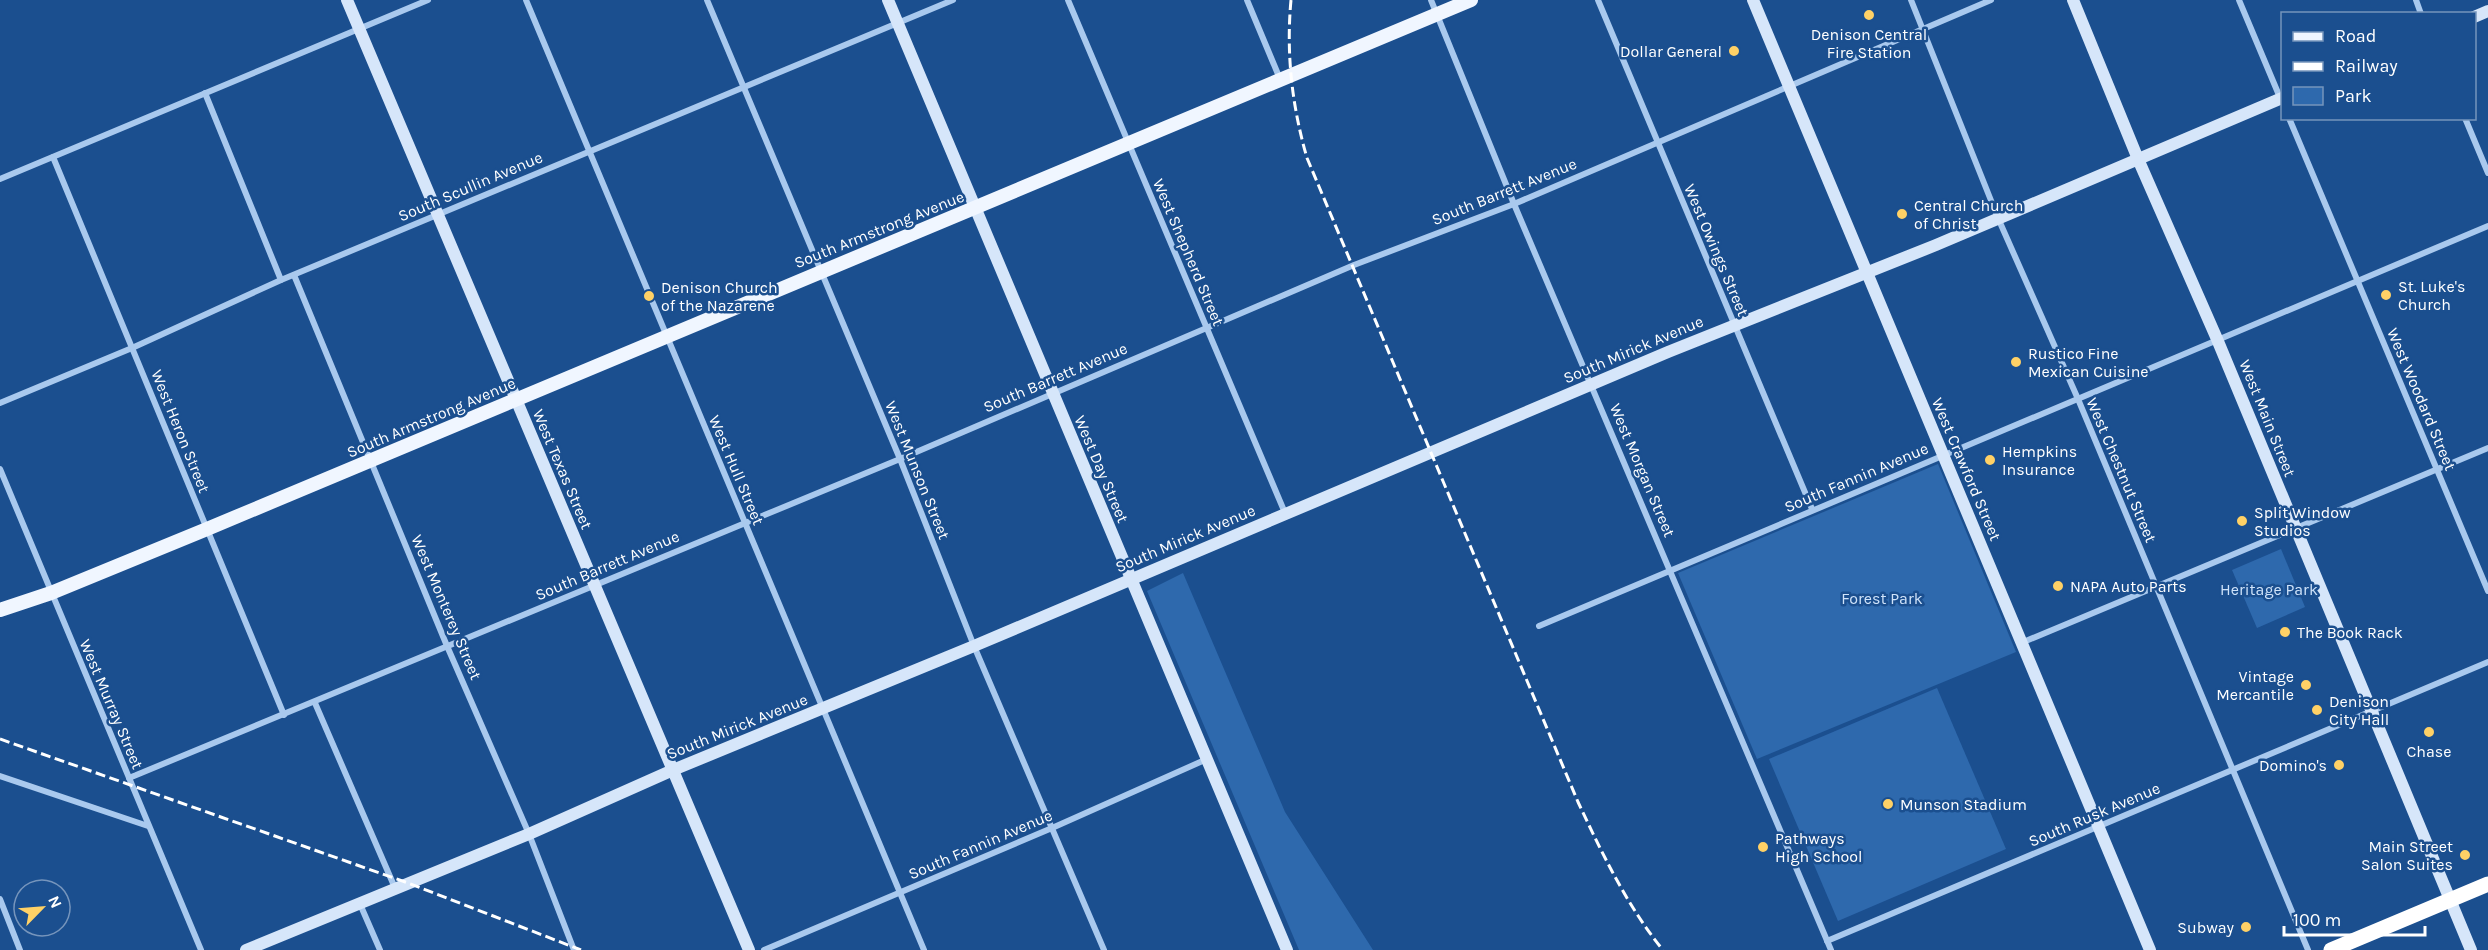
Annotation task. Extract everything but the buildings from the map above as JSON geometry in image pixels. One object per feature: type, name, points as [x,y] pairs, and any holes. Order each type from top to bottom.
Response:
[{"type":"highway","points":[[2331,950],[2488,884]]},
{"type":"main road","name":"South Armstrong Avenue","points":[[0,610],[51,593],[207,529],[1471,0]]},
{"type":"street","name":"West Texas Street","points":[[347,0],[749,950]]},
{"type":"street","points":[[0,179],[428,0]]},
{"type":"street","name":"West Hull Street","points":[[526,0],[924,950]]},
{"type":"street","name":"West Munson Street","points":[[707,0],[900,459],[974,646],[1104,950]]},
{"type":"street","name":"West Day Street","points":[[888,0],[1287,950]]},
{"type":"street","name":"South Scullin Avenue","points":[[0,403],[132,348],[281,280],[437,214],[953,0]]},
{"type":"street","name":"West Shepherd Street","points":[[1068,0],[1286,513]]},
{"type":"street","points":[[1247,0],[1280,79]]},
{"type":"street","name":"West Morgan Street","points":[[1431,0],[1514,204],[1831,950]]},
{"type":"street","name":"West Owings Street","points":[[1598,0],[1812,509]]},
{"type":"street","name":"West Crawford Street","points":[[1753,0],[2150,950]]},
{"type":"street","name":"West Chestnut Street","points":[[1911,0],[1998,218],[2078,399],[2308,950]]},
{"type":"street","name":"South Barrett Avenue","points":[[129,778],[900,459],[1354,265],[1514,204],[1656,141],[1790,87],[1991,0]]},
{"type":"street","name":"West Main Street","points":[[2073,0],[2138,159],[2217,339],[2471,950]]},
{"type":"street","points":[[2239,0],[2281,98]]},
{"type":"street","points":[[205,93],[281,280]]},
{"type":"street","name":"South Mirick Avenue","points":[[246,950],[529,834],[673,770],[974,646],[1592,384],[2281,100]]},
{"type":"street","name":"West Woodard Street","points":[[2290,120],[2488,591]]},
{"type":"street","points":[[2466,120],[2488,173]]},
{"type":"street","name":"West Heron Street","points":[[53,157],[284,715]]},
{"type":"street","name":"South Fannin Avenue","points":[[1539,626],[2488,226]]},
{"type":"street","name":"West Monterey Street","points":[[294,275],[447,646],[529,834],[574,950]]},
{"type":"street","points":[[2021,644],[2488,448]]},
{"type":"street","name":"West Murray Street","points":[[0,469],[201,950]]},
{"type":"street","name":"South Rusk Avenue","points":[[1827,941],[2488,662]]},
{"type":"street","points":[[315,702],[395,888]]},
{"type":"street","name":"South Fannin Avenue","points":[[764,950],[1052,828],[1207,759]]},
{"type":"street","points":[[0,776],[148,826]]},
{"type":"street","points":[[0,899],[21,950]]},
{"type":"street","points":[[360,903],[380,950]]},
{"type":"green space","name":"Forest Park","points":[[1938,464],[2016,652],[1757,759],[1678,573]]},
{"type":"green space","name":"Heritage Park","points":[[2281,549],[2305,607],[2257,628],[2232,570]]},
{"type":"green space","points":[[1183,573],[1285,812],[1373,950],[1299,950],[1147,591]]},
{"type":"green space","name":"Munson Stadium","points":[[1937,688],[2006,849],[1838,921],[1769,759]]},
{"type":"railway","points":[[1291,0],[1289,40],[1291,80],[1297,119],[1307,158],[1578,802],[1627,897],[1663,950]]},
{"type":"railway","points":[[0,739],[408,883],[581,950]]},
{"type":"place","name":"Denison Central Fire Station","points":[[1869,15]]},
{"type":"place","name":"Dollar General","points":[[1734,51]]},
{"type":"place","name":"Central Church of Christ","points":[[1902,214]]},
{"type":"place","name":"St. Luke's Church","points":[[2386,295]]},
{"type":"place","name":"Denison Church of the Nazarene","points":[[649,296]]},
{"type":"place","name":"Rustico Fine Mexican Cuisine","points":[[2016,362]]},
{"type":"place","name":"Hempkins Insurance","points":[[1990,460]]},
{"type":"place","name":"Split Window Studios","points":[[2242,521]]},
{"type":"place","name":"NAPA Auto Parts","points":[[2058,586]]},
{"type":"place","name":"The Book Rack","points":[[2285,632]]},
{"type":"place","name":"Vintage Mercantile","points":[[2306,685]]},
{"type":"place","name":"Denison City Hall","points":[[2317,710]]},
{"type":"place","name":"Chase","points":[[2429,732]]},
{"type":"place","name":"Domino's","points":[[2339,765]]},
{"type":"place","name":"Munson Stadium","points":[[1888,804]]},
{"type":"place","name":"Pathways High School","points":[[1763,847]]},
{"type":"place","name":"Main Street Salon Suites","points":[[2465,855]]},
{"type":"place","name":"Subway","points":[[2246,927]]}]
